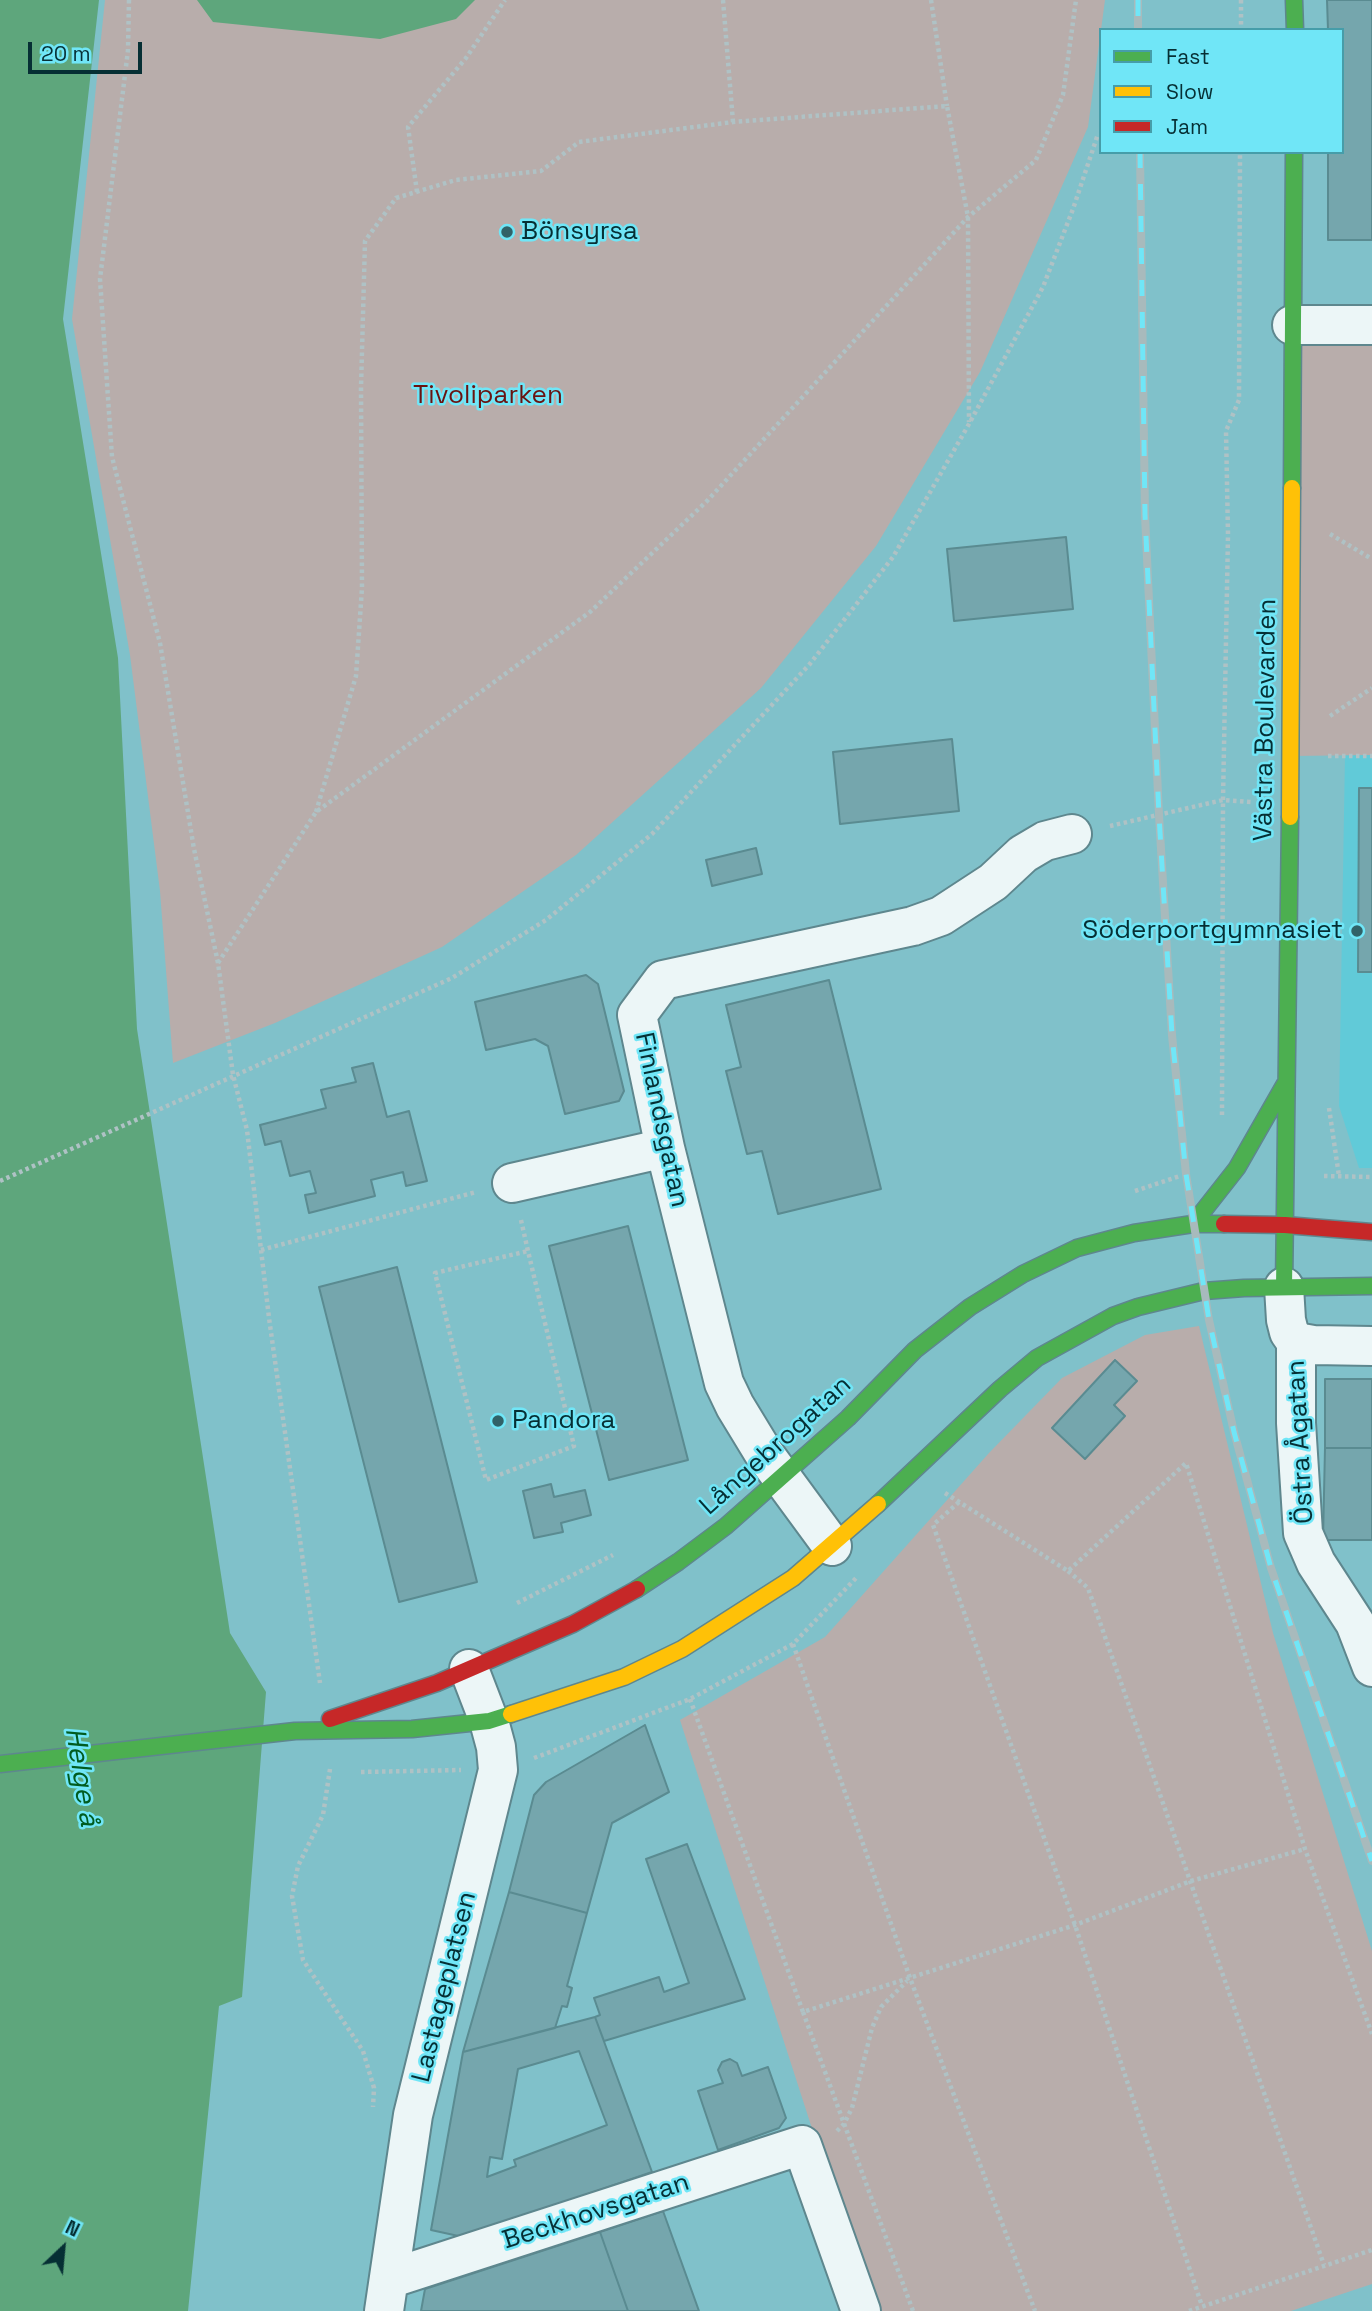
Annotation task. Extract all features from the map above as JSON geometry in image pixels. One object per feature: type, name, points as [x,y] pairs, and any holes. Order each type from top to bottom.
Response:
[{"type":"main road","points":[[1294,0],[1295,28]]},
{"type":"main road","name":"Västra Boulevarden","points":[[1284,1287],[1292,756],[1294,154]]},
{"type":"main road","points":[[1193,1224],[1237,1168],[1287,1079]]},
{"type":"main road","name":"Långebrogatan","points":[[295,1731],[437,1683],[573,1624],[619,1600],[678,1562],[726,1526],[848,1418],[915,1350],[970,1307],[1023,1274],[1077,1248],[1134,1233],[1193,1224],[1285,1225],[1372,1232]]},
{"type":"main road","name":"Långebrogatan","points":[[0,1764],[295,1731],[412,1729],[489,1721],[553,1702],[624,1677],[682,1649],[793,1578],[832,1546],[1000,1389],[1037,1359],[1113,1316],[1204,1291],[1372,1286]]},
{"type":"street","points":[[1292,325],[1372,325]]},
{"type":"street","name":"Finlandsgatan","points":[[832,1546],[750,1430],[724,1383],[664,1148],[638,1015],[663,980],[922,923],[961,905],[1023,854],[1045,841],[1072,834]]},
{"type":"street","points":[[512,1182],[664,1148]]},
{"type":"street","name":"Östra Ågatan","points":[[1284,1287],[1286,1320],[1289,1332],[1296,1342],[1296,1423],[1303,1532],[1316,1563],[1355,1623],[1372,1667]]},
{"type":"street","points":[[1296,1342],[1312,1345],[1372,1346]]},
{"type":"street","name":"Lastageplatsen","points":[[387,2295],[413,2115],[498,1770],[496,1747],[489,1721],[469,1669]]},
{"type":"street","points":[[802,2145],[861,2311]]},
{"type":"street","name":"Beckhovsgatan","points":[[387,2295],[802,2145]]},
{"type":"path","points":[[129,0],[128,50],[100,279],[112,457],[160,643],[194,849],[218,963],[233,1076]]},
{"type":"path","points":[[417,191],[408,127],[466,58],[505,0]]},
{"type":"path","points":[[723,0],[733,122]]},
{"type":"path","points":[[931,0],[968,217],[969,424]]},
{"type":"path","points":[[316,812],[590,612],[707,501],[968,217],[1036,160],[1063,95],[1076,0]]},
{"type":"path","points":[[1241,0],[1241,28]]},
{"type":"path","points":[[218,963],[316,812],[356,676],[362,588],[361,388],[365,241],[396,198],[456,180],[541,171],[579,142],[733,122],[947,106]]},
{"type":"path","points":[[0,1181],[452,978],[545,920],[652,834],[809,666],[892,557],[969,424],[1043,287],[1098,134]]},
{"type":"path","points":[[1222,1123],[1226,431],[1239,400],[1240,154]]},
{"type":"path","points":[[1329,534],[1372,559]]},
{"type":"path","points":[[1329,716],[1372,688]]},
{"type":"path","points":[[1072,834],[1223,800]]},
{"type":"path","points":[[261,1250],[512,1182],[574,1446],[486,1480],[435,1273],[528,1251]]},
{"type":"path","points":[[1068,1571],[1186,1463],[1305,1849],[1372,2034]]},
{"type":"path","points":[[939,1489],[1068,1571],[1088,1588],[1324,2266]]},
{"type":"path","points":[[959,1502],[933,1525],[1075,1925],[1202,2306]]},
{"type":"path","points":[[793,1644],[911,1978],[1035,2311]]},
{"type":"path","points":[[690,1699],[913,2311]]},
{"type":"path","points":[[803,2012],[1075,1925],[1191,1881],[1305,1849]]},
{"type":"path","points":[[802,2145],[831,2138],[844,2124],[852,2108],[872,2028],[881,2007],[911,1978]]},
{"type":"path","points":[[1189,2311],[1372,2249]]},
{"type":"shaded area","name":"Söderportgymnasiet","points":[[1345,755],[1372,755],[1372,1168],[1359,1168],[1339,1106]]},
{"type":"green space","name":"Tivoliparken","points":[[105,0],[1105,0],[1101,28],[1099,28],[1088,127],[980,372],[876,546],[761,688],[576,855],[442,947],[275,1023],[173,1063],[160,891],[130,655],[72,319]]},
{"type":"green space","points":[[1292,325],[1372,325],[1372,755],[1292,756]]},
{"type":"green space","points":[[1199,1326],[1273,1633],[1372,1951],[1372,2284],[1291,2311],[871,2311],[680,1720],[825,1637],[989,1453],[1062,1378],[1145,1335]]},
{"type":"water","name":"Helge å","points":[[0,0],[99,0],[63,319],[118,658],[137,1029],[230,1633],[266,1692],[242,1997],[219,2006],[188,2311],[0,2311]]},
{"type":"water","points":[[197,0],[475,0],[456,19],[380,39],[213,22]]},
{"type":"building","points":[[1327,0],[1372,0],[1372,240],[1328,240],[1328,154],[1344,154],[1344,28],[1328,28]]},
{"type":"building","points":[[1066,537],[1073,609],[954,621],[947,549]]},
{"type":"building","points":[[952,739],[959,811],[840,824],[833,752]]},
{"type":"building","points":[[1359,788],[1372,788],[1372,972],[1358,972]]},
{"type":"building","points":[[756,848],[762,874],[712,886],[706,860]]},
{"type":"building","points":[[586,975],[598,984],[624,1091],[619,1101],[565,1114],[548,1046],[535,1039],[486,1050],[475,1002]]},
{"type":"building","points":[[829,980],[881,1189],[778,1214],[762,1151],[747,1154],[726,1071],[741,1067],[726,1005]]},
{"type":"building","points":[[373,1063],[387,1117],[409,1111],[427,1181],[406,1186],[403,1172],[371,1180],[375,1196],[309,1213],[305,1195],[316,1193],[310,1171],[290,1176],[281,1141],[265,1145],[260,1125],[326,1108],[321,1090],[356,1082],[352,1068]]},
{"type":"building","points":[[628,1226],[688,1460],[609,1480],[549,1246]]},
{"type":"building","points":[[397,1267],[477,1582],[399,1602],[319,1287]]},
{"type":"building","points":[[1115,1360],[1137,1381],[1114,1405],[1125,1416],[1085,1459],[1052,1428]]},
{"type":"building","points":[[1325,1379],[1372,1379],[1372,1448],[1325,1448]]},
{"type":"building","points":[[1325,1448],[1372,1448],[1372,1540],[1323,1540]]},
{"type":"building","points":[[551,1484],[554,1497],[585,1490],[591,1515],[561,1523],[563,1532],[534,1538],[523,1491]]},
{"type":"building","points":[[645,1725],[669,1792],[612,1823],[587,1913],[509,1892],[534,1795],[546,1782]]},
{"type":"building","points":[[687,1844],[745,1999],[604,2041],[595,2017],[600,2015],[594,1998],[659,1977],[664,1992],[689,1983],[646,1859]]},
{"type":"building","points":[[509,1892],[587,1913],[567,1986],[572,1988],[567,2007],[562,2006],[555,2028],[463,2052]]},
{"type":"building","points":[[595,2017],[652,2172],[463,2237],[431,2230],[463,2052]],"holes":[[[579,2051],[607,2125],[514,2160],[516,2166],[487,2177],[490,2157],[502,2159],[518,2069]]]},
{"type":"building","points":[[730,2059],[737,2063],[742,2076],[768,2067],[786,2118],[779,2128],[718,2150],[698,2091],[723,2083],[718,2070],[722,2062]]},
{"type":"building","points":[[663,2211],[699,2311],[628,2311],[600,2232]]},
{"type":"building","points":[[600,2232],[628,2311],[421,2311],[425,2289]]},
{"type":"railway","points":[[1138,0],[1138,28]]},
{"type":"railway","points":[[1140,154],[1145,515],[1172,1035],[1186,1174],[1209,1320],[1234,1432],[1271,1568],[1372,1861]]},
{"type":"traffic: fast","points":[[1294,0],[1295,28]]},
{"type":"traffic: fast","points":[[1292,488],[1294,154]]},
{"type":"traffic: fast","points":[[1284,1287],[1290,817]]},
{"type":"traffic: fast","points":[[1193,1224],[1237,1168],[1285,1084]]},
{"type":"traffic: fast","points":[[637,1589],[726,1526],[848,1418],[915,1350],[970,1307],[1023,1274],[1077,1248],[1134,1233],[1193,1224],[1224,1224]]},
{"type":"traffic: fast","points":[[878,1504],[1000,1389],[1037,1358],[1113,1316],[1204,1291],[1372,1286]]},
{"type":"traffic: fast","points":[[0,1764],[295,1731],[412,1729],[489,1721],[511,1714]]},
{"type":"traffic: slow","points":[[1290,817],[1292,488]]},
{"type":"traffic: slow","points":[[511,1714],[624,1677],[682,1649],[793,1578],[878,1504]]},
{"type":"traffic: jam","points":[[1224,1224],[1285,1225],[1372,1232]]},
{"type":"traffic: jam","points":[[330,1719],[437,1683],[573,1624],[637,1589]]},
{"type":"place","name":"Bönsyrsa","points":[[507,232]]},
{"type":"place","name":"Söderportgymnasiet","points":[[1357,931]]},
{"type":"place","name":"Pandora","points":[[498,1421]]}]
